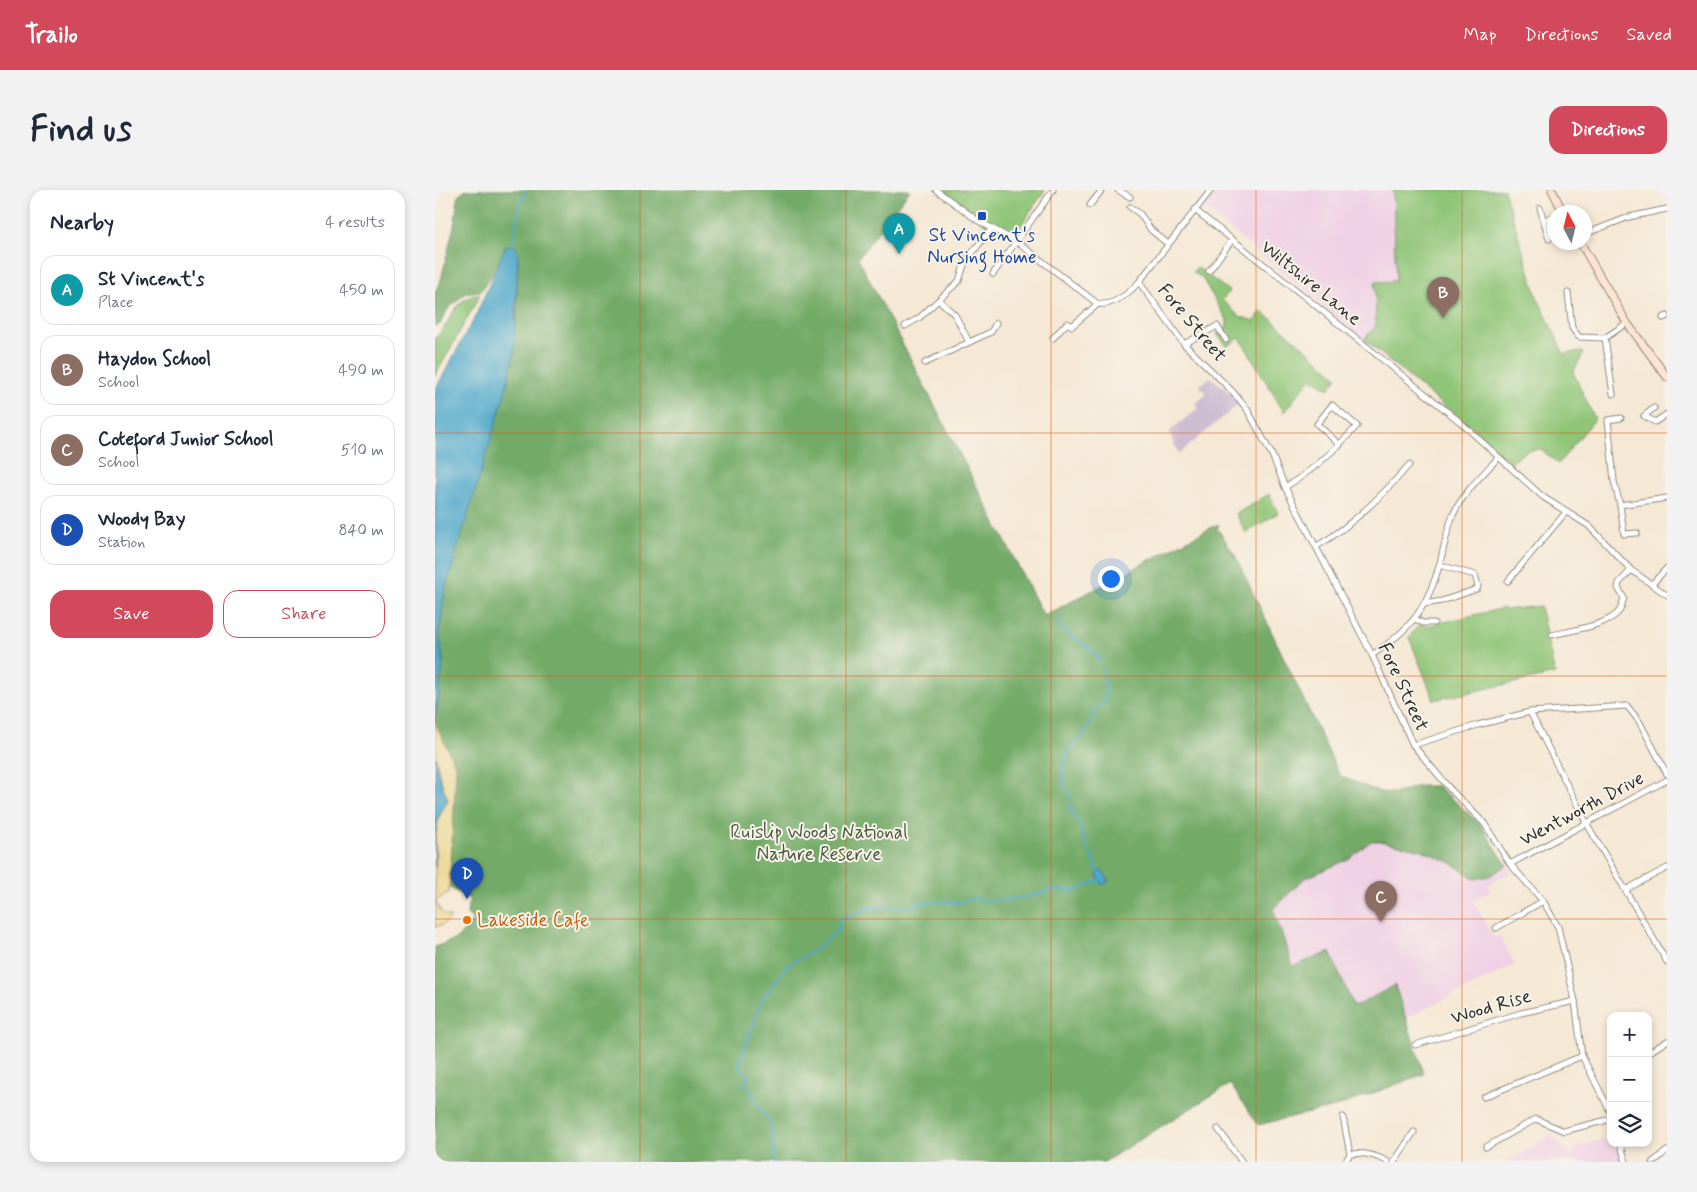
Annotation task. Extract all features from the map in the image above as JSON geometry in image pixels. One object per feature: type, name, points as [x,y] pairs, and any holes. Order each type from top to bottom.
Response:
[{"type":"main road","points":[[1552,190],[1560,205]]},
{"type":"main road","points":[[1585,250],[1627,322],[1667,378]]},
{"type":"street","points":[[936,190],[970,216],[1017,242],[1098,304]]},
{"type":"street","points":[[993,274],[1053,190]]},
{"type":"street","points":[[1090,205],[1102,190]]},
{"type":"street","points":[[1118,190],[1130,197]]},
{"type":"street","points":[[1053,338],[1067,323],[1072,326],[1098,304],[1112,302],[1131,290],[1211,190]]},
{"type":"street","points":[[1130,207],[1140,214],[1151,230],[1168,244]]},
{"type":"street","points":[[1540,208],[1547,231]]},
{"type":"street","points":[[1592,231],[1629,217],[1667,209]]},
{"type":"street","name":"Wiltshire Lane","points":[[1195,210],[1459,422],[1543,497],[1589,526],[1631,570],[1667,595]]},
{"type":"street","points":[[905,326],[919,318],[959,281],[965,262],[991,229]]},
{"type":"street","points":[[1209,272],[1232,240]]},
{"type":"street","name":"Fore Street","points":[[1139,282],[1185,344],[1233,392],[1247,409],[1272,455],[1285,487],[1317,546],[1371,655],[1413,745],[1451,790],[1484,823],[1510,864],[1543,901],[1558,927],[1575,1002],[1582,1056],[1607,1105]]},
{"type":"street","points":[[1568,293],[1573,328],[1579,337],[1605,338],[1627,322]]},
{"type":"street","points":[[939,300],[955,315],[969,342]]},
{"type":"street","points":[[925,363],[991,332],[997,324]]},
{"type":"street","points":[[1185,344],[1217,326],[1226,340]]},
{"type":"street","points":[[1605,338],[1613,394]]},
{"type":"street","points":[[1285,487],[1325,460],[1340,445],[1357,426],[1332,405],[1317,424],[1340,445]]},
{"type":"street","points":[[1654,408],[1644,416],[1655,422],[1667,414]]},
{"type":"street","points":[[1621,418],[1607,420],[1614,481],[1624,534],[1637,533]]},
{"type":"street","points":[[1371,655],[1394,640],[1415,619],[1429,594],[1453,515],[1473,486],[1498,458]]},
{"type":"street","points":[[1317,546],[1333,537],[1379,498],[1409,465]]},
{"type":"street","points":[[1620,505],[1667,498]]},
{"type":"street","points":[[1509,581],[1567,512]]},
{"type":"street","points":[[1424,604],[1442,601],[1477,589],[1475,575],[1439,565]]},
{"type":"street","points":[[1652,584],[1667,568]]},
{"type":"street","points":[[1552,635],[1610,619],[1620,610],[1623,598],[1618,588],[1619,583],[1631,570]]},
{"type":"street","points":[[1415,619],[1423,623],[1434,623]]},
{"type":"street","points":[[1413,745],[1477,725],[1530,712],[1627,706],[1639,721],[1667,774]]},
{"type":"street","points":[[1530,712],[1587,824],[1667,962]]},
{"type":"street","name":"Wentworth Drive","points":[[1510,864],[1667,780]]},
{"type":"street","points":[[1625,890],[1667,868]]},
{"type":"street","points":[[1496,928],[1543,901]]},
{"type":"street","name":"Wood Rise","points":[[1415,1045],[1521,1013],[1575,1002]]},
{"type":"street","points":[[1652,1050],[1667,1041]]},
{"type":"street","points":[[1485,1097],[1582,1056]]},
{"type":"street","points":[[1343,1118],[1350,1154],[1345,1162]]},
{"type":"street","points":[[1486,1148],[1536,1119],[1564,1131],[1607,1120]]},
{"type":"street","points":[[1218,1129],[1242,1162]]},
{"type":"street","points":[[1394,1162],[1415,1132]]},
{"type":"street","points":[[1621,1147],[1626,1162]]},
{"type":"street","points":[[1653,1162],[1667,1151]]},
{"type":"street","points":[[1350,1154],[1361,1152],[1380,1157],[1388,1162]]},
{"type":"shaded area","points":[[1218,190],[1504,190],[1537,297],[1595,419],[1558,464],[1541,449],[1526,451],[1511,463],[1202,206]]},
{"type":"shaded area","points":[[1210,377],[1240,403],[1179,454],[1169,432],[1198,408],[1195,404],[1207,394],[1199,386]]},
{"type":"shaded area","points":[[1371,841],[1422,850],[1451,863],[1475,879],[1490,876],[1507,865],[1511,872],[1488,885],[1491,891],[1473,900],[1494,938],[1500,935],[1515,965],[1406,1018],[1395,985],[1354,1007],[1330,952],[1293,966],[1272,909],[1304,879],[1349,859]]},
{"type":"shaded area","points":[[1551,1135],[1573,1157],[1574,1150],[1579,1146],[1607,1138],[1607,1147],[1616,1147],[1622,1162],[1508,1162]]},
{"type":"green space","name":"Ruislip Woods National Nature Reserve","points":[[466,190],[910,190],[858,258],[1044,616],[1218,524],[1217,528],[1235,555],[1340,776],[1380,792],[1398,793],[1417,786],[1438,786],[1480,824],[1507,865],[1490,876],[1475,879],[1451,863],[1422,850],[1371,841],[1349,859],[1304,879],[1273,909],[1293,966],[1330,952],[1354,1007],[1395,985],[1424,1074],[1339,1106],[1258,1125],[1230,1084],[1104,1162],[435,1162],[435,947],[458,938],[473,920],[467,914],[470,899],[450,888],[456,768],[435,722],[443,662],[439,633],[445,589],[516,324],[518,260],[495,270],[481,291],[466,293],[448,309],[440,324],[435,326],[435,291],[440,284],[455,221],[458,196]]},
{"type":"green space","points":[[943,190],[1045,190],[1013,237],[988,227]]},
{"type":"green space","points":[[1393,190],[1504,190],[1537,297],[1564,354],[1581,351],[1584,353],[1573,372],[1595,419],[1558,464],[1541,449],[1526,451],[1511,463],[1364,339],[1376,326],[1375,282],[1396,281]]},
{"type":"green space","points":[[1197,267],[1229,291],[1222,300],[1239,316],[1254,321],[1262,311],[1337,377],[1329,389],[1311,378],[1284,412],[1240,338],[1227,346],[1217,334],[1227,327],[1227,320],[1202,278],[1193,272]]},
{"type":"green space","points":[[480,295],[435,376],[435,338],[464,300]]},
{"type":"green space","points":[[1269,494],[1278,513],[1246,533],[1236,514]]},
{"type":"green space","points":[[1540,606],[1555,674],[1434,700],[1409,637],[1420,624],[1427,626],[1504,608],[1505,610]]},
{"type":"sand","points":[[435,722],[456,768],[449,892],[436,901],[441,911],[450,917],[446,923],[435,927],[435,837],[439,817],[448,799],[437,762]]},
{"type":"water","points":[[512,245],[517,249],[518,260],[514,354],[505,394],[445,589],[439,633],[443,662],[435,722],[435,390],[475,317],[506,246]]},
{"type":"water","points":[[435,757],[439,776],[448,800],[439,817],[435,837]]},
{"type":"water","points":[[1103,871],[1109,881],[1102,885],[1097,876],[1098,872]]},
{"type":"waterway","points":[[512,245],[521,202],[527,190]]},
{"type":"waterway","points":[[1058,618],[1060,626],[1065,632],[1091,650],[1097,656],[1100,663]]},
{"type":"waterway","points":[[1066,788],[1064,786],[1063,769],[1068,750],[1085,733],[1095,711],[1104,703],[1106,689],[1104,677]]},
{"type":"waterway","points":[[1069,792],[1071,798]]},
{"type":"waterway","points":[[1071,804],[1071,811],[1081,827],[1085,845],[1090,850],[1098,872]]},
{"type":"waterway","points":[[774,1162],[771,1124],[754,1100],[751,1090],[744,1086],[749,1075],[738,1067],[762,999],[789,964],[816,949],[839,929],[838,922],[870,907],[909,907],[921,903],[944,901],[956,903],[976,898],[985,901],[1009,900],[1054,889],[1072,891],[1099,881]]},
{"type":"place","name":"St Vincent's Nursing Home","points":[[982,216]]},
{"type":"place","name":"St Vincent's","points":[[899,254]]},
{"type":"place","name":"Haydon School","points":[[1443,318]]},
{"type":"place","name":"Woody Bay","points":[[467,899]]},
{"type":"place","name":"Lakeside Cafe","points":[[467,920]]},
{"type":"place","name":"Coteford Junior School","points":[[1381,922]]}]
